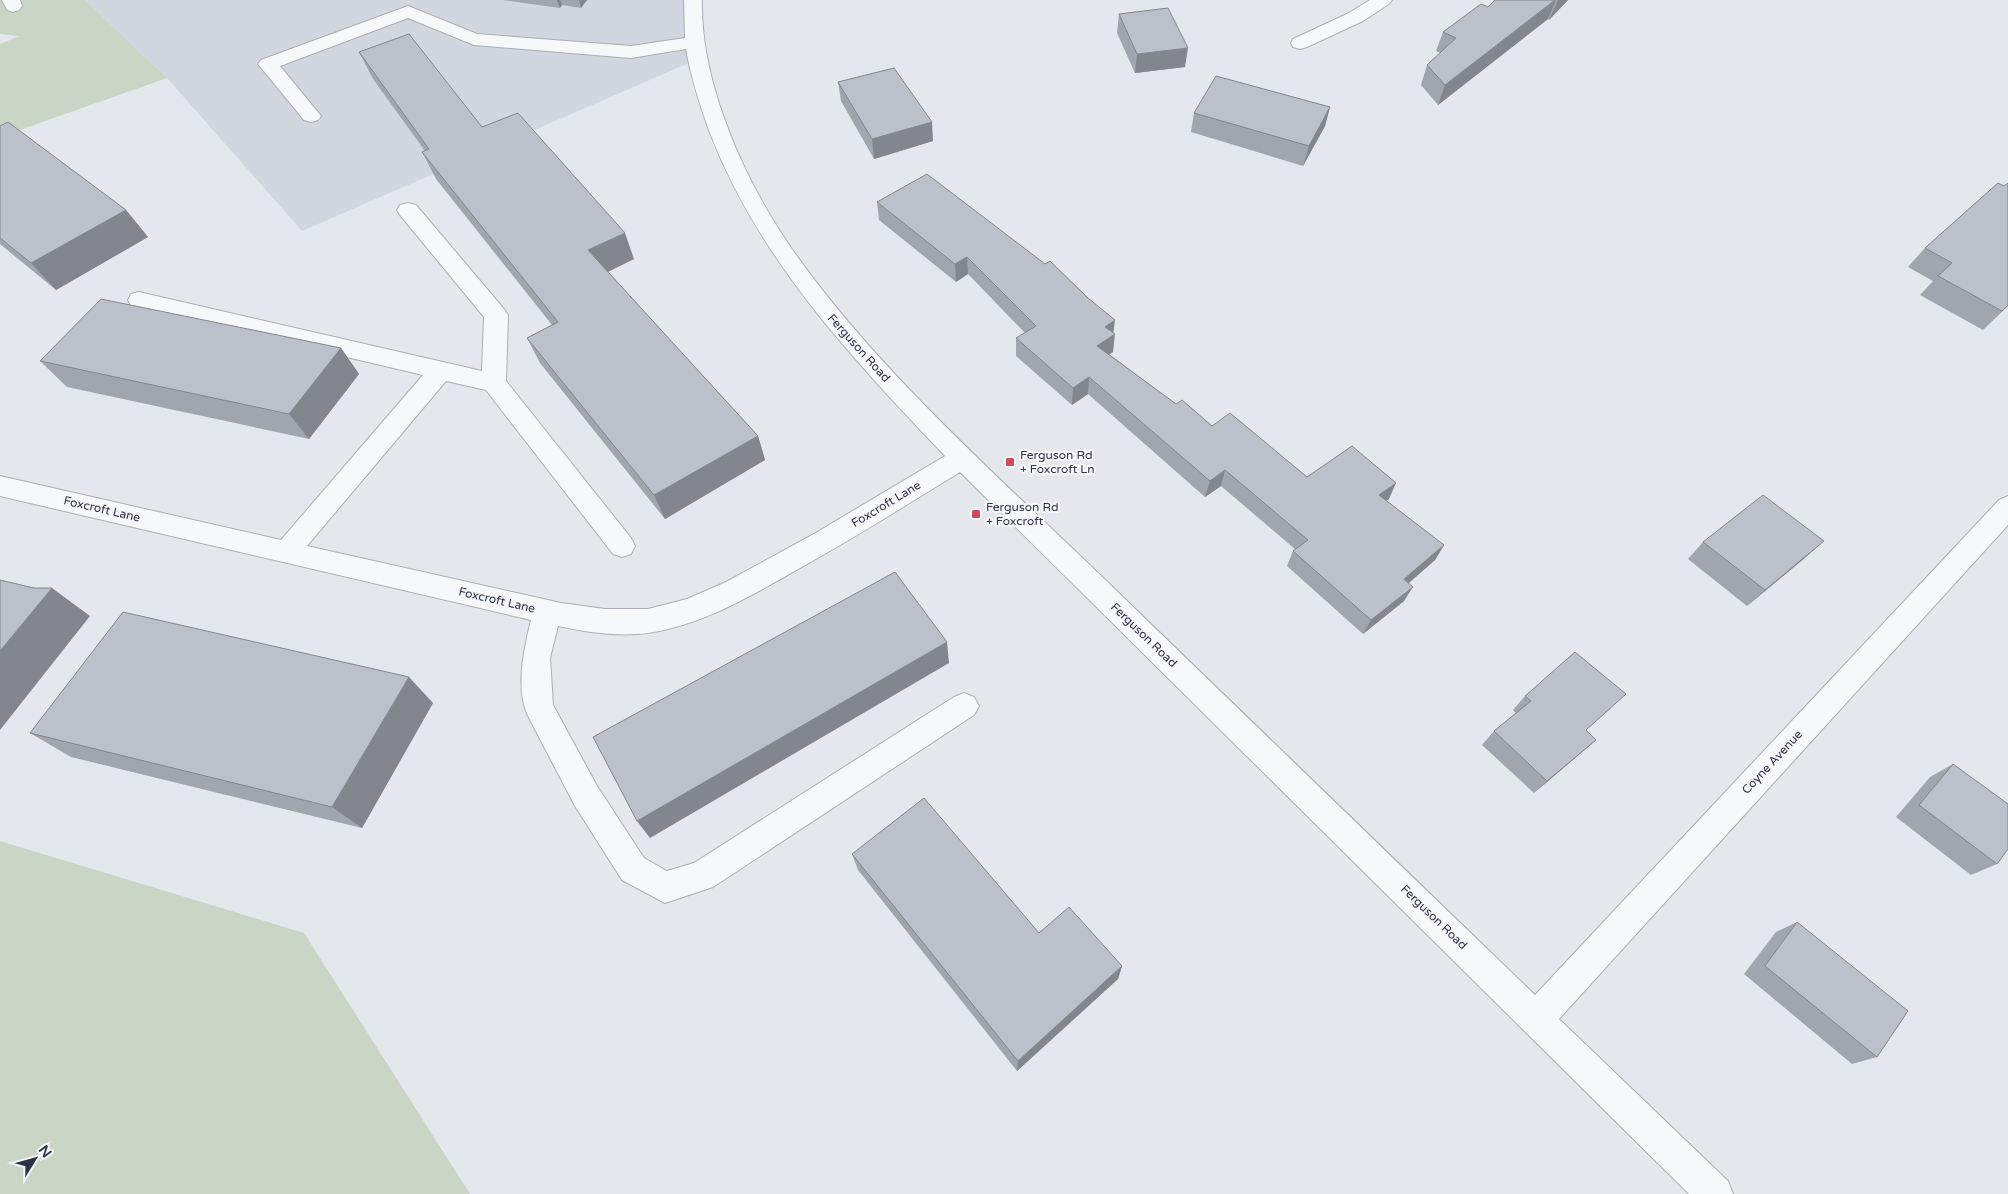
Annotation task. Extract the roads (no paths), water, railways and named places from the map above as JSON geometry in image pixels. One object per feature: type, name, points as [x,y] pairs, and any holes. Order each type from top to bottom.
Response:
[{"type":"street","name":"Ferguson Road","points":[[693,0],[696,42],[704,88],[736,176],[762,224],[807,289],[849,339],[962,458],[1715,1194]]},
{"type":"street","points":[[1300,43],[1356,17],[1383,0]]},
{"type":"street","points":[[311,116],[268,64],[408,12],[474,38],[631,52],[696,42]]},
{"type":"street","points":[[408,210],[496,315],[494,383]]},
{"type":"street","points":[[139,300],[494,383],[622,546]]},
{"type":"street","points":[[287,551],[440,370]]},
{"type":"street","name":"Foxcroft Lane","points":[[0,486],[547,612],[587,620],[611,622],[662,618],[694,609],[733,592],[816,547],[962,458]]},
{"type":"street","name":"Coyne Avenue","points":[[1537,1018],[2008,507]]},
{"type":"street","points":[[547,612],[536,658],[538,707],[586,796],[633,869],[665,887],[702,876],[964,706]]},
{"type":"place","name":"Ferguson Rd + Foxcroft Ln","points":[[1010,462]]},
{"type":"place","name":"Ferguson Rd + Foxcroft","points":[[976,514]]}]
